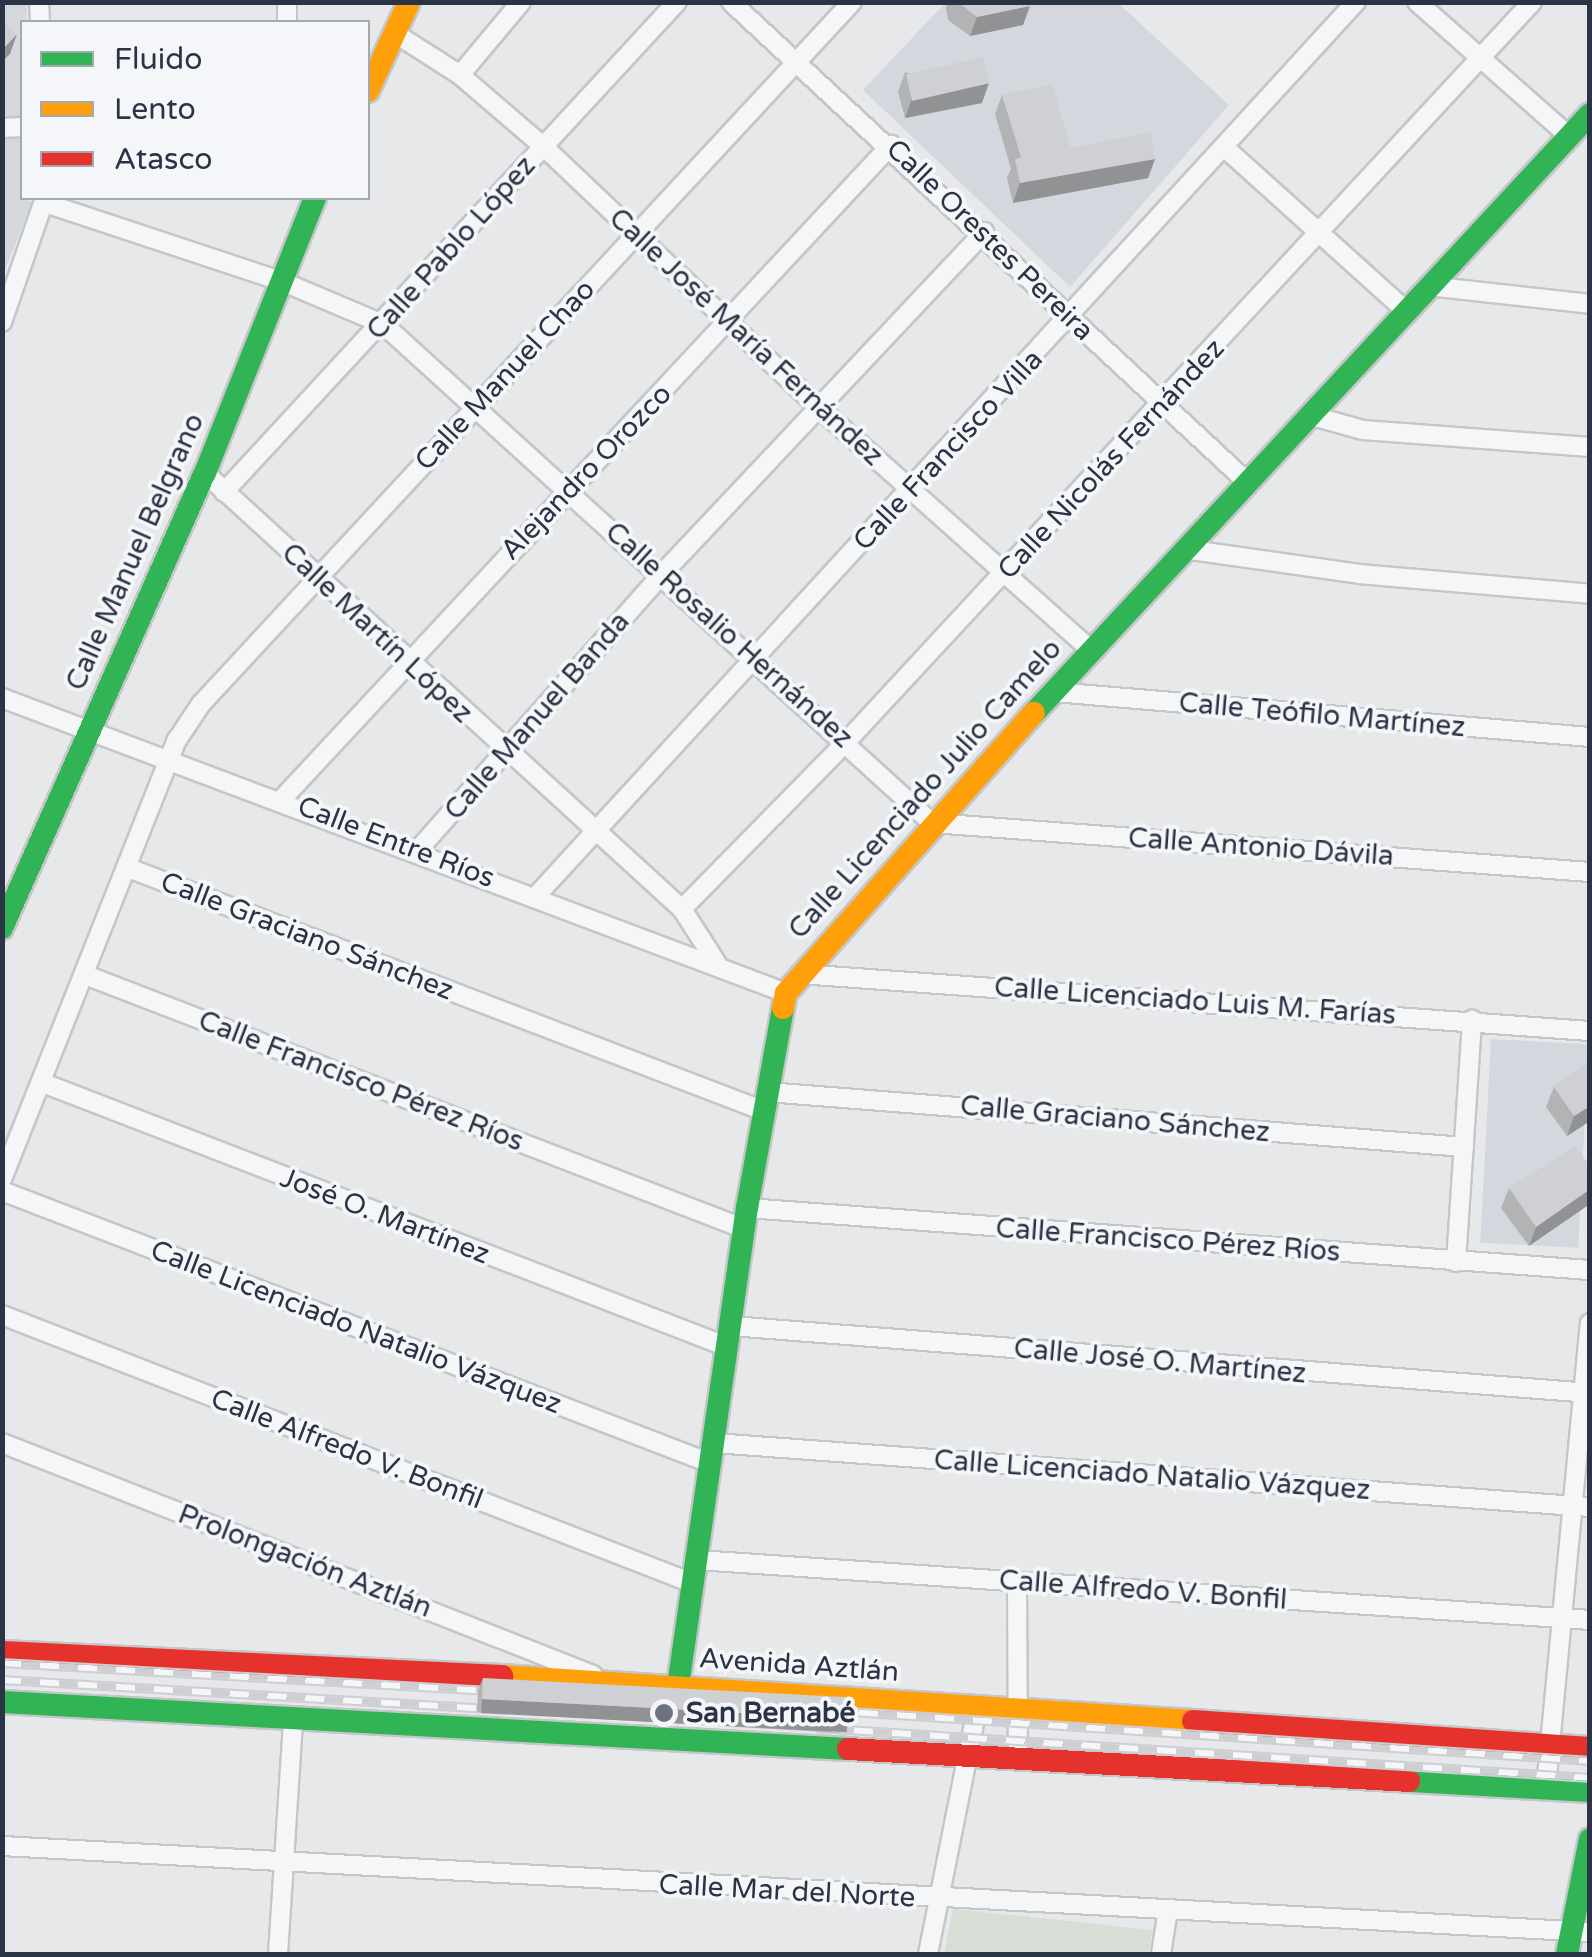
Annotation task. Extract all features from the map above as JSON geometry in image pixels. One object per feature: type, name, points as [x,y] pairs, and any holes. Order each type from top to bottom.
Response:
[{"type":"main road","points":[[370,87],[409,2]]},
{"type":"main road","name":"Calle Licenciado Julio Camelo","points":[[793,984],[932,823],[1404,309],[1579,137],[1590,114]]},
{"type":"main road","name":"Calle Manuel Belgrano","points":[[2,928],[206,473],[308,204]]},
{"type":"main road","points":[[678,1686],[746,1219],[766,1101],[793,984]]},
{"type":"main road","name":"Avenida Aztlán","points":[[2,1652],[607,1681],[1590,1748]]},
{"type":"main road","points":[[2,1702],[1590,1791]]},
{"type":"main road","points":[[1567,1954],[1581,1931],[1590,1839]]},
{"type":"street","points":[[460,74],[520,2]]},
{"type":"street","name":"Calle Pablo López","points":[[224,492],[677,2]]},
{"type":"street","name":"Calle Orestes Pereira","points":[[731,2],[984,232],[1246,481]]},
{"type":"street","name":"Calle Manuel Chao","points":[[2,1180],[131,869],[171,757],[201,704],[852,2]]},
{"type":"street","name":"Calle Francisco Villa","points":[[537,896],[1356,2]]},
{"type":"street","points":[[1417,2],[1480,60],[1579,137]]},
{"type":"street","name":"Calle Nicolás Fernández","points":[[682,908],[847,742],[1532,2]]},
{"type":"street","name":"Calle José María Fernández","points":[[396,34],[460,74],[544,147],[817,406],[1090,649]]},
{"type":"street","name":"Alejandro Orozco","points":[[282,800],[891,146]]},
{"type":"street","points":[[1224,147],[1404,309]]},
{"type":"street","points":[[2,322],[45,200]]},
{"type":"street","name":"Calle Rosalio Hernández","points":[[45,200],[282,280],[383,324],[478,403],[567,490],[932,823]]},
{"type":"street","name":"Calle Manuel Banda","points":[[418,850],[662,574],[984,232]]},
{"type":"street","points":[[1428,286],[1590,304]]},
{"type":"street","points":[[1309,415],[1363,430],[1590,447]]},
{"type":"street","name":"Calle Martín López","points":[[206,473],[505,751],[682,908],[716,962]]},
{"type":"street","points":[[1184,550],[1359,574],[1590,594]]},
{"type":"street","name":"Calle Teófilo Martínez","points":[[1054,692],[1590,737]]},
{"type":"street","name":"Calle Entre Ríos","points":[[2,698],[171,757],[716,962],[793,984]]},
{"type":"street","name":"Calle Antonio Dávila","points":[[932,823],[1590,872]]},
{"type":"street","name":"Calle Graciano Sánchez","points":[[131,869],[766,1101],[1464,1147]]},
{"type":"street","name":"Calle Francisco Pérez Ríos","points":[[88,976],[746,1219],[1590,1270]]},
{"type":"street","name":"Calle Licenciado Luis M. Farías","points":[[793,984],[1472,1020],[1590,1031]]},
{"type":"street","points":[[1456,1262],[1472,1020]]},
{"type":"street","name":"José O. Martínez","points":[[43,1084],[730,1337]]},
{"type":"street","name":"Calle Licenciado Natalio Vázquez","points":[[2,1191],[712,1453],[1581,1506]]},
{"type":"street","name":"Calle Alfredo V. Bonfil","points":[[2,1315],[694,1571],[1017,1581],[1590,1620]]},
{"type":"street","points":[[1546,1787],[1561,1618],[1581,1506],[1590,1323]]},
{"type":"street","name":"Calle José O. Martínez","points":[[730,1337],[1586,1393]]},
{"type":"street","name":"Prolongación Aztlán","points":[[2,1443],[607,1681]]},
{"type":"street","points":[[1017,1581],[1018,1757]]},
{"type":"street","points":[[928,1954],[977,1709]]},
{"type":"street","points":[[278,1954],[293,1720]]},
{"type":"street","name":"Calle Mar del Norte","points":[[2,1846],[938,1900],[1581,1931]]},
{"type":"street","points":[[1161,1954],[1168,1910]]},
{"type":"shaded area","points":[[1117,2],[1229,105],[1070,287],[863,90],[945,3]]},
{"type":"shaded area","points":[[3,3],[27,3],[27,20],[20,20],[20,200],[32,202],[3,275]]},
{"type":"shaded area","points":[[1491,1039],[1589,1044],[1578,1248],[1480,1243]]},
{"type":"shaded area","points":[[953,1909],[1153,1930],[1148,1954],[944,1954]]},
{"type":"building","points":[[958,2],[1030,2],[1030,6],[977,17]]},
{"type":"building","points":[[2,22],[17,34],[2,50]]},
{"type":"building","points":[[983,57],[989,83],[912,101],[906,75]]},
{"type":"building","points":[[1052,84],[1071,148],[1151,132],[1155,159],[1020,183],[1015,159],[1021,157],[1002,95]]},
{"type":"building","points":[[1590,1061],[1590,1106],[1574,1116],[1554,1087]]},
{"type":"building","points":[[1575,1146],[1590,1166],[1590,1189],[1536,1227],[1509,1188]]},
{"type":"building","points":[[483,1678],[848,1697],[847,1718],[482,1699]]},
{"type":"railway","points":[[2,1663],[507,1692]]},
{"type":"railway","points":[[2,1680],[507,1710]]},
{"type":"railway","points":[[821,1710],[1590,1761]]},
{"type":"railway","points":[[816,1728],[1590,1778]]},
{"type":"traffic: fast","points":[[1034,713],[1590,114]]},
{"type":"traffic: fast","points":[[2,928],[205,473],[314,200]]},
{"type":"traffic: fast","points":[[678,1686],[747,1208],[783,1008]]},
{"type":"traffic: fast","points":[[2,1702],[848,1749]]},
{"type":"traffic: fast","points":[[1409,1781],[1590,1791]]},
{"type":"traffic: fast","points":[[1567,1954],[1590,1839]]},
{"type":"traffic: slow","points":[[370,87],[409,2]]},
{"type":"traffic: slow","points":[[783,1008],[786,993],[1034,713]]},
{"type":"traffic: slow","points":[[502,1676],[1193,1721]]},
{"type":"traffic: jam","points":[[2,1652],[502,1676]]},
{"type":"traffic: jam","points":[[1193,1721],[1590,1748]]},
{"type":"traffic: jam","points":[[848,1749],[1409,1781]]},
{"type":"place","name":"San Bernabé","points":[[664,1713]]}]
